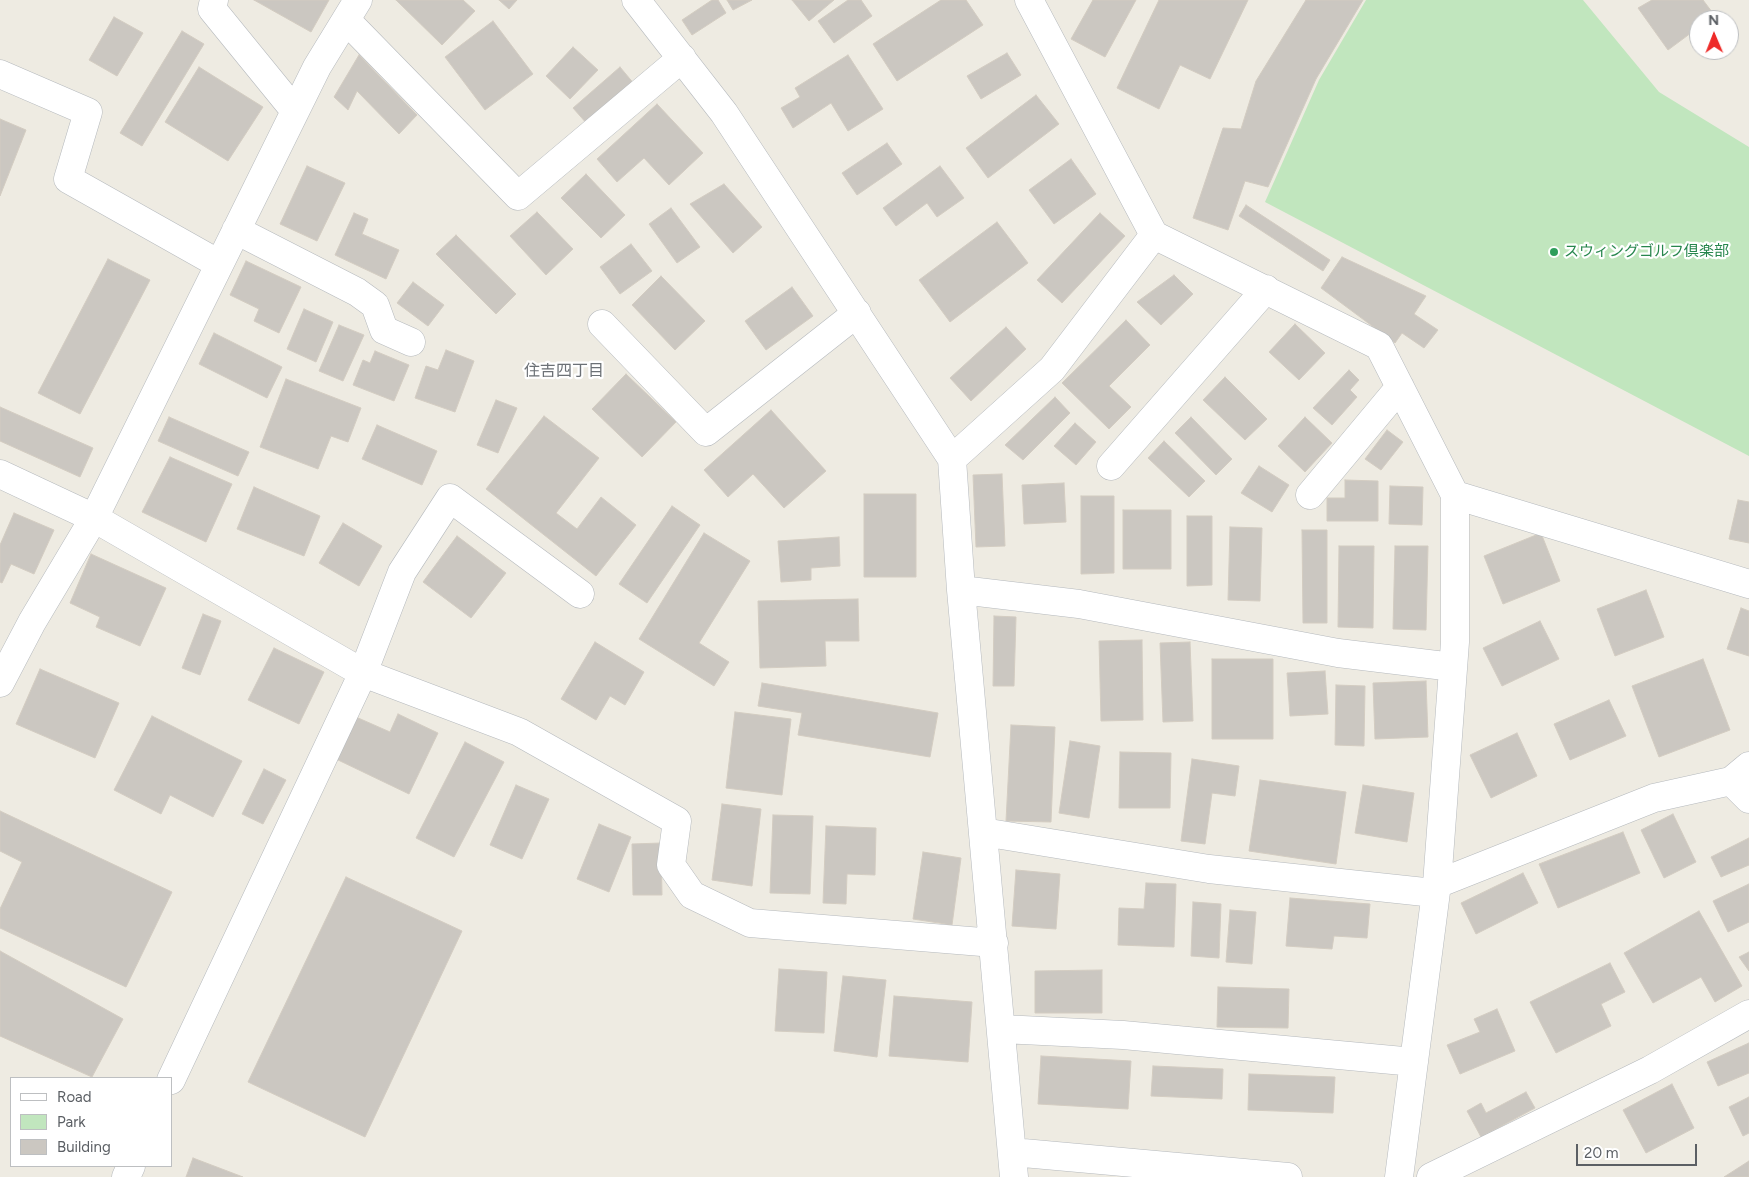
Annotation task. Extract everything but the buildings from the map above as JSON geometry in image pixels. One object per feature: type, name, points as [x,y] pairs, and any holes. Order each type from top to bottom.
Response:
[{"type":"street","points":[[214,0],[212,9],[295,111]]},
{"type":"street","points":[[636,0],[724,113],[952,459],[961,590],[1013,1164],[1288,1177]]},
{"type":"street","points":[[1029,0],[1154,234],[1266,288],[1379,346],[1455,495],[1453,666],[1436,888],[1432,932],[1399,1177]]},
{"type":"street","points":[[0,683],[32,622],[94,518],[295,111],[318,67],[352,10],[518,196],[682,58]]},
{"type":"street","points":[[0,74],[88,112],[68,179],[219,264]]},
{"type":"street","points":[[236,230],[357,292],[375,305],[384,330],[411,342]]},
{"type":"street","points":[[952,459],[1052,369],[1154,234]]},
{"type":"street","points":[[1112,466],[1266,288]]},
{"type":"street","points":[[602,324],[706,432],[856,313]]},
{"type":"street","points":[[1310,495],[1400,387]]},
{"type":"street","points":[[0,474],[94,518],[363,673],[519,732],[677,821],[670,865],[692,895],[750,923],[994,943]]},
{"type":"street","points":[[1455,495],[1749,584]]},
{"type":"street","points":[[172,1078],[363,673],[402,572],[450,498],[580,594]]},
{"type":"street","points":[[961,590],[1078,604],[1338,653],[1453,666]]},
{"type":"street","points":[[983,832],[1209,869],[1436,888],[1654,798],[1743,782]]},
{"type":"street","points":[[1431,1177],[1650,1070],[1749,1014]]},
{"type":"street","points":[[1002,1029],[1123,1035],[1414,1062]]},
{"type":"green space","name":"スウィングゴルフ倶楽部","points":[[1366,0],[1583,0],[1659,92],[1749,147],[1749,456],[1265,202],[1319,80]]},
{"type":"place","name":"スウィングゴルフ倶楽部","points":[[1554,252]]},
{"type":"district","name":"住吉四丁目","points":[[564,371]]}]
